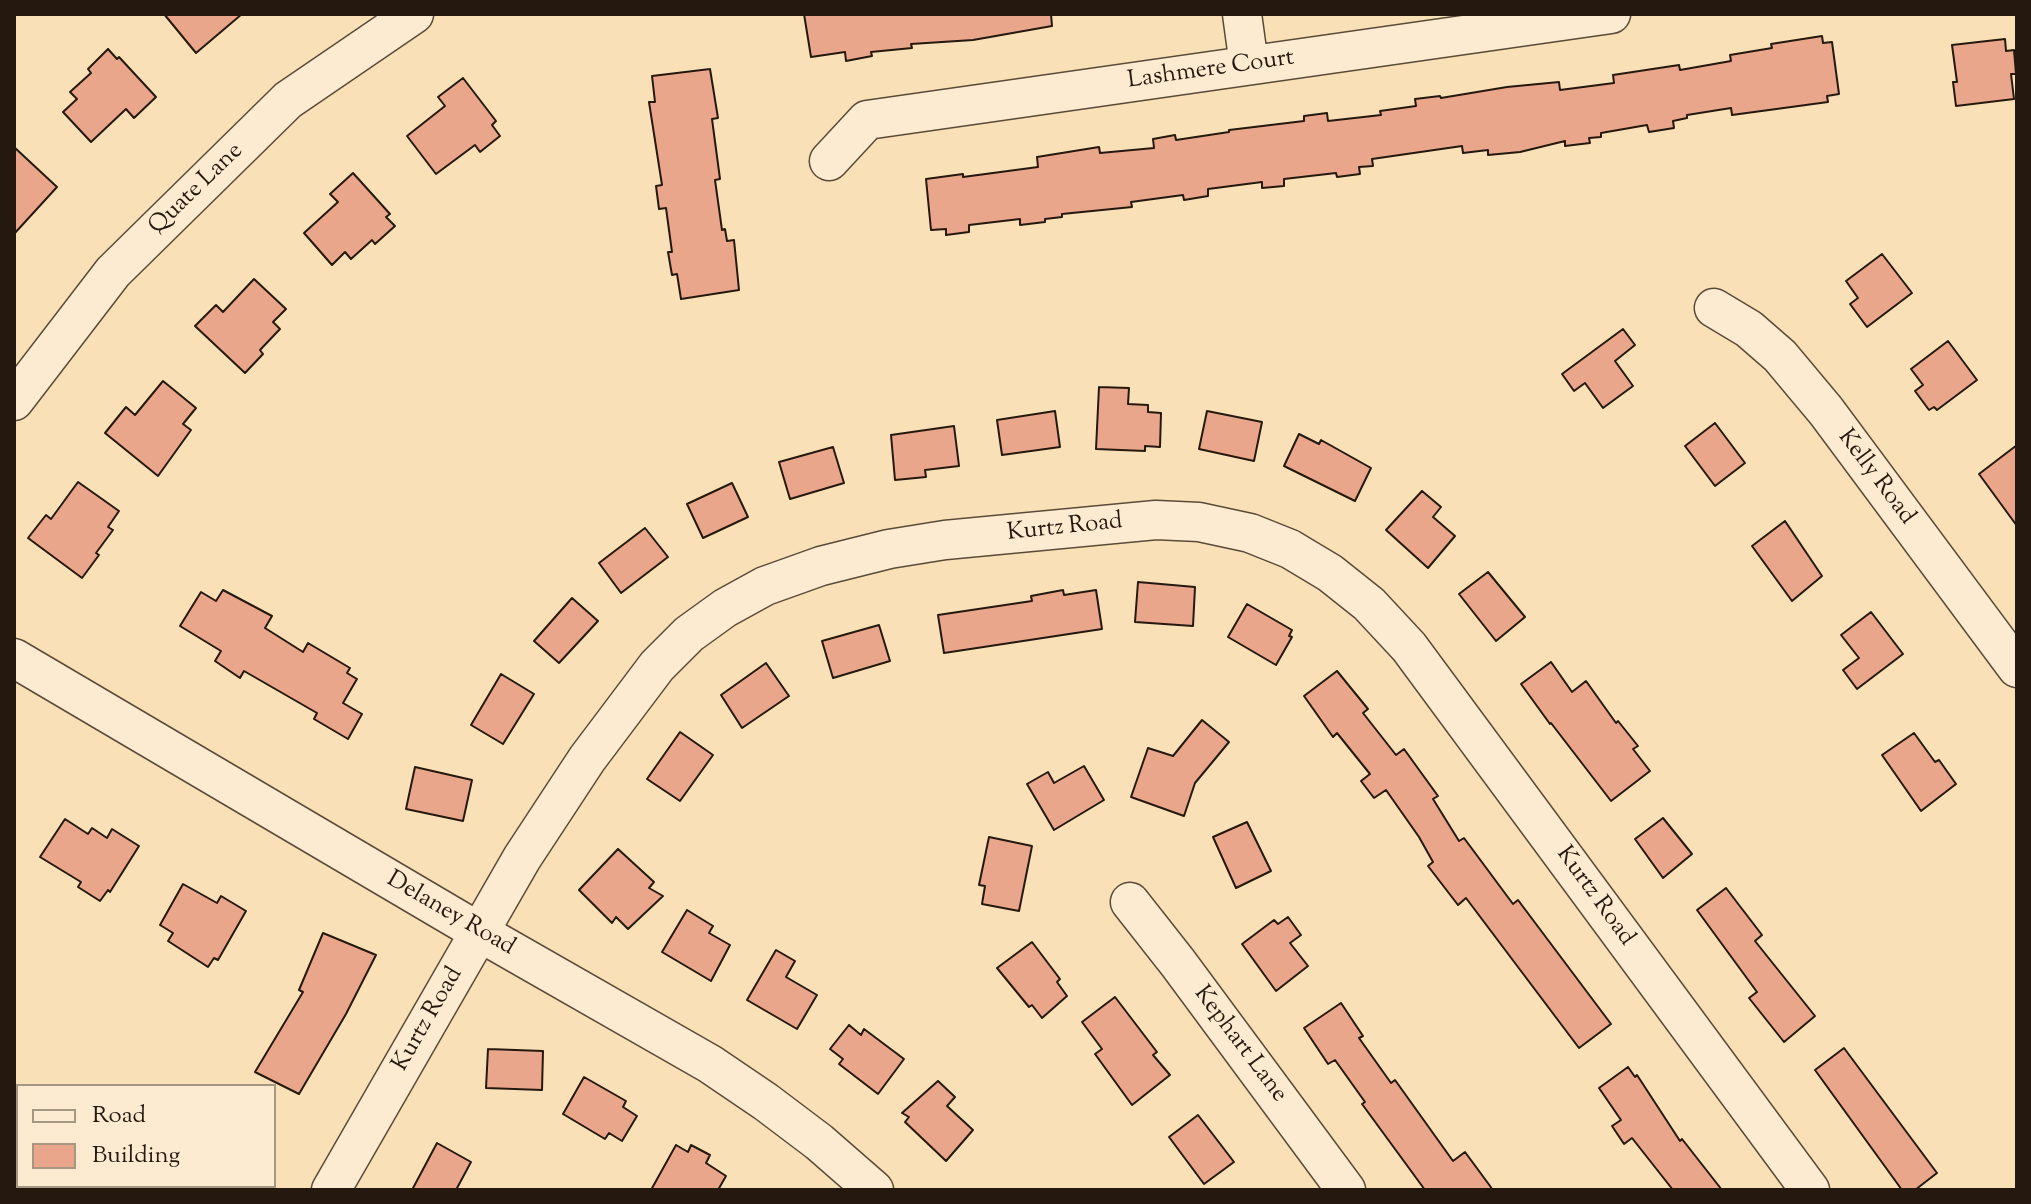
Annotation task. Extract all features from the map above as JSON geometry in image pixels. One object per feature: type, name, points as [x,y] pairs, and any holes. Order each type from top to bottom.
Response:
[{"type":"street","name":"Quate Lane","points":[[14,401],[113,272],[288,100],[414,14]]},
{"type":"street","points":[[1242,14],[1249,65]]},
{"type":"street","name":"Lashmere Court","points":[[829,161],[867,120],[1611,14]]},
{"type":"street","name":"Kelly Road","points":[[1714,308],[1749,329],[1780,356],[1826,411],[2017,668]]},
{"type":"street","name":"Kurtz Road","points":[[331,1190],[522,858],[587,759],[657,666],[689,634],[725,608],[765,586],[821,566],[889,549],[945,540],[1156,520],[1199,522],[1250,533],[1290,549],[1330,573],[1369,604],[1409,647],[1810,1190]]},
{"type":"street","name":"Delaney Road","points":[[14,658],[710,1064],[808,1134],[874,1190]]},
{"type":"street","name":"Kephart Lane","points":[[1130,902],[1346,1190]]},
{"type":"building","points":[[164,14],[242,14],[196,53]]},
{"type":"building","points":[[804,14],[1051,14],[1052,26],[973,40],[911,44],[912,48],[871,52],[872,56],[846,61],[845,52],[811,57]]},
{"type":"building","points":[[1822,36],[1823,43],[1832,42],[1839,94],[1827,96],[1828,102],[1732,115],[1731,108],[1687,115],[1687,118],[1673,121],[1674,128],[1649,132],[1647,125],[1601,133],[1601,137],[1589,138],[1590,143],[1565,146],[1565,141],[1520,152],[1488,155],[1488,150],[1463,153],[1462,146],[1372,159],[1373,166],[1359,167],[1360,174],[1337,177],[1336,173],[1284,179],[1284,186],[1262,188],[1262,182],[1208,189],[1208,196],[1184,200],[1183,195],[1131,202],[1132,207],[1062,214],[1062,217],[1045,219],[1045,222],[1020,225],[1020,219],[969,225],[969,232],[946,235],[946,229],[931,230],[926,179],[1038,167],[1037,157],[1099,147],[1100,153],[1154,148],[1153,139],[1175,135],[1176,140],[1304,121],[1304,116],[1327,113],[1328,121],[1381,115],[1380,111],[1416,106],[1415,99],[1559,82],[1560,90],[1614,83],[1613,75],[1679,65],[1680,70],[1731,61],[1730,55],[1772,48],[1771,44]]},
{"type":"building","points":[[2005,39],[2006,51],[2014,50],[2016,74],[2011,74],[2014,99],[1956,106],[1953,82],[1957,82],[1952,45]]},
{"type":"building","points":[[108,49],[156,97],[134,118],[126,109],[91,142],[63,112],[77,99],[70,92],[91,73],[88,69]]},
{"type":"building","points":[[710,69],[718,118],[712,119],[720,179],[715,180],[722,230],[725,229],[727,241],[734,240],[739,290],[681,299],[677,274],[672,275],[668,252],[672,252],[666,208],[659,209],[656,186],[662,185],[649,102],[655,102],[652,76]]},
{"type":"building","points":[[463,78],[496,121],[492,125],[500,136],[480,152],[475,145],[436,174],[407,136],[445,106],[438,97]]},
{"type":"building","points":[[14,147],[57,187],[14,234]]},
{"type":"building","points":[[353,173],[390,214],[386,217],[395,226],[375,244],[372,240],[351,259],[345,252],[332,265],[304,233],[338,202],[330,194]]},
{"type":"building","points":[[1882,254],[1912,293],[1867,327],[1850,304],[1858,298],[1846,281]]},
{"type":"building","points":[[254,279],[286,309],[273,322],[280,329],[260,350],[263,354],[245,373],[195,326],[216,305],[223,312]]},
{"type":"building","points":[[1623,329],[1635,345],[1615,361],[1633,386],[1603,408],[1585,383],[1574,391],[1562,374]]},
{"type":"building","points":[[1948,341],[1977,380],[1937,410],[1934,407],[1929,410],[1915,391],[1923,385],[1911,369]]},
{"type":"building","points":[[163,381],[196,408],[183,424],[191,430],[158,476],[105,433],[126,407],[135,415]]},
{"type":"building","points":[[1099,387],[1129,388],[1128,404],[1148,405],[1148,412],[1161,413],[1160,447],[1145,446],[1145,451],[1096,449]]},
{"type":"building","points":[[1055,411],[1060,447],[1002,455],[997,420]]},
{"type":"building","points":[[1207,411],[1262,422],[1254,461],[1199,449]]},
{"type":"building","points":[[1715,423],[1745,463],[1715,486],[1685,446]]},
{"type":"building","points":[[954,426],[959,466],[925,470],[926,477],[895,480],[891,435]]},
{"type":"building","points":[[1299,434],[1319,444],[1321,440],[1371,468],[1355,501],[1284,466]]},
{"type":"building","points":[[2017,445],[2017,526],[1979,474]]},
{"type":"building","points":[[833,447],[844,483],[790,499],[779,462]]},
{"type":"building","points":[[78,482],[119,511],[108,527],[113,530],[82,578],[28,538],[46,515],[51,519]]},
{"type":"building","points":[[732,483],[748,517],[703,538],[687,504]]},
{"type":"building","points":[[1422,491],[1441,507],[1433,517],[1455,536],[1428,568],[1386,530]]},
{"type":"building","points":[[1785,521],[1822,576],[1792,601],[1752,546]]},
{"type":"building","points":[[645,528],[668,557],[621,593],[599,563]]},
{"type":"building","points":[[1488,572],[1525,617],[1496,641],[1459,594]]},
{"type":"building","points":[[1138,582],[1195,587],[1193,626],[1135,622]]},
{"type":"building","points":[[223,590],[272,616],[265,628],[303,652],[308,643],[350,668],[347,673],[357,679],[343,703],[362,714],[348,739],[314,719],[317,713],[244,671],[240,678],[215,661],[221,651],[180,626],[201,592],[216,601]]},
{"type":"building","points":[[1063,590],[1064,595],[1096,590],[1102,629],[944,653],[938,615],[1032,601],[1031,596]]},
{"type":"building","points":[[572,598],[598,621],[559,663],[534,641]]},
{"type":"building","points":[[1247,604],[1292,630],[1289,636],[1292,637],[1276,665],[1228,637]]},
{"type":"building","points":[[1871,612],[1903,654],[1857,689],[1843,670],[1859,658],[1841,635]]},
{"type":"building","points":[[879,625],[890,661],[833,678],[822,641]]},
{"type":"building","points":[[1551,662],[1572,692],[1586,681],[1616,723],[1618,721],[1638,746],[1633,749],[1650,771],[1611,801],[1521,684]]},
{"type":"building","points":[[766,663],[789,696],[742,728],[721,695]]},
{"type":"building","points":[[1337,671],[1368,709],[1363,713],[1396,755],[1404,749],[1438,796],[1433,799],[1459,841],[1464,838],[1513,904],[1518,900],[1611,1024],[1579,1048],[1466,898],[1458,905],[1428,866],[1433,862],[1386,790],[1374,798],[1361,781],[1370,774],[1337,733],[1333,737],[1304,696]]},
{"type":"building","points":[[501,674],[534,694],[503,744],[471,725]]},
{"type":"building","points":[[1202,720],[1229,742],[1195,783],[1184,816],[1131,797],[1148,748],[1173,756]]},
{"type":"building","points":[[680,732],[713,755],[680,801],[647,779]]},
{"type":"building","points":[[1914,733],[1956,784],[1921,811],[1882,755]]},
{"type":"building","points":[[1084,766],[1104,800],[1054,830],[1027,784],[1048,772],[1054,783]]},
{"type":"building","points":[[415,767],[472,780],[463,821],[406,809]]},
{"type":"building","points":[[1663,818],[1692,854],[1663,878],[1635,839]]},
{"type":"building","points":[[65,819],[88,834],[92,828],[107,838],[112,829],[139,846],[110,892],[108,890],[100,901],[78,887],[81,882],[40,857]]},
{"type":"building","points":[[1247,822],[1271,871],[1236,888],[1213,837]]},
{"type":"building","points":[[989,837],[1032,846],[1019,911],[982,904],[985,886],[979,885]]},
{"type":"building","points":[[618,849],[654,882],[649,888],[663,896],[628,929],[616,917],[612,923],[579,890]]},
{"type":"building","points":[[183,884],[217,903],[221,896],[246,911],[218,960],[214,958],[208,967],[168,941],[173,933],[160,925]]},
{"type":"building","points":[[1726,888],[1762,935],[1755,941],[1815,1016],[1784,1042],[1749,998],[1757,992],[1697,910]]},
{"type":"building","points":[[687,910],[713,926],[709,933],[730,945],[711,981],[662,952]]},
{"type":"building","points":[[1288,917],[1301,935],[1290,943],[1308,966],[1276,991],[1242,944],[1274,920],[1278,924]]},
{"type":"building","points":[[323,933],[376,955],[299,1094],[255,1072],[303,992],[299,990]]},
{"type":"building","points":[[1032,942],[1060,979],[1057,982],[1067,996],[1042,1018],[997,968]]},
{"type":"building","points":[[776,950],[795,961],[786,977],[817,995],[797,1029],[747,1000]]},
{"type":"building","points":[[1115,997],[1157,1052],[1153,1055],[1170,1075],[1132,1105],[1095,1054],[1102,1049],[1082,1022]]},
{"type":"building","points":[[1341,1003],[1363,1036],[1359,1038],[1391,1083],[1395,1080],[1453,1161],[1465,1152],[1493,1190],[1425,1190],[1362,1104],[1365,1102],[1335,1060],[1328,1064],[1304,1028]]},
{"type":"building","points":[[849,1025],[861,1035],[864,1029],[904,1059],[878,1094],[839,1064],[843,1059],[830,1049]]},
{"type":"building","points":[[1844,1048],[1937,1173],[1915,1190],[1902,1190],[1815,1070]]},
{"type":"building","points":[[488,1049],[543,1051],[542,1090],[486,1088]]},
{"type":"building","points":[[1628,1067],[1635,1077],[1637,1075],[1680,1141],[1682,1139],[1722,1190],[1673,1190],[1632,1138],[1624,1144],[1612,1126],[1621,1120],[1599,1088]]},
{"type":"building","points":[[584,1077],[626,1101],[623,1107],[637,1116],[622,1141],[609,1133],[605,1139],[563,1114]]},
{"type":"building","points":[[938,1081],[955,1097],[947,1106],[973,1130],[946,1161],[905,1122],[909,1117],[902,1113]]},
{"type":"building","points":[[1198,1115],[1234,1162],[1204,1184],[1169,1137]]},
{"type":"building","points":[[437,1143],[471,1162],[456,1190],[412,1190]]},
{"type":"building","points":[[676,1145],[688,1152],[691,1145],[710,1155],[706,1163],[726,1176],[718,1190],[651,1190]]}]
